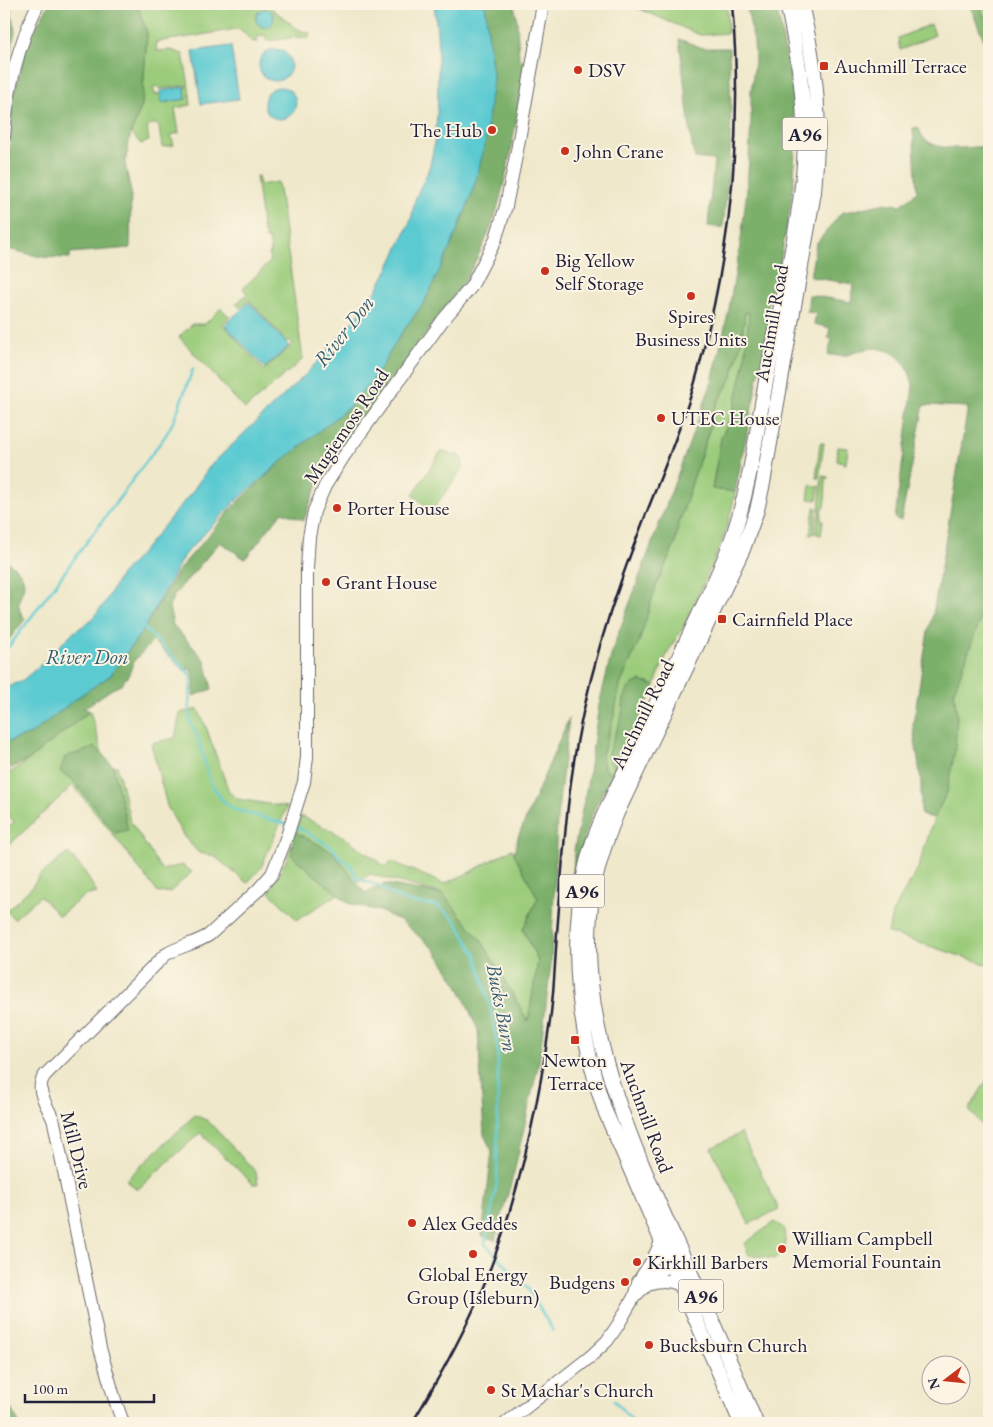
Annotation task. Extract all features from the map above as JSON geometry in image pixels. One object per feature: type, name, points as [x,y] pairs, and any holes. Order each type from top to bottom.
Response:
[{"type":"main road","name":"Auchmill Road","points":[[740,1423],[605,1111],[593,1075],[583,1015],[579,984],[578,947],[580,904],[586,866],[597,831],[720,568],[731,542],[743,500],[787,280],[802,187],[805,144],[804,104],[787,4]]},
{"type":"main road","name":"Auchmill Road","points":[[756,1423],[625,1121],[602,1046],[594,1008],[590,948],[591,904],[598,866],[614,820],[734,568],[752,525],[760,497],[814,192],[818,144],[817,106],[810,43],[801,4]]},
{"type":"street","points":[[28,4],[30,20]]},
{"type":"street","points":[[4,137],[8,94],[30,20],[38,4]]},
{"type":"street","name":"Mugiemoss Road","points":[[257,891],[272,874],[287,836],[304,782],[308,623],[307,568],[309,537],[314,511],[325,486],[344,456],[438,328],[471,287],[495,241],[506,206],[518,151],[543,4]]},
{"type":"street","name":"Mill Drive","points":[[124,1423],[114,1398],[103,1358],[54,1122],[41,1092],[40,1085],[45,1075],[165,955],[173,949],[201,940],[209,935],[257,891]]},
{"type":"street","points":[[506,1423],[590,1357],[607,1341],[634,1297],[638,1282],[661,1242]]},
{"type":"street","points":[[634,1297],[670,1262],[676,1242]]},
{"type":"street","points":[[648,1284],[667,1281],[680,1285]]},
{"type":"green space","points":[[4,4],[10,4],[15,31],[4,80]]},
{"type":"green space","points":[[49,4],[137,4],[147,33],[142,105],[131,133],[125,163],[131,192],[130,248],[70,253],[70,258],[41,257],[4,248],[8,229],[7,189],[13,97],[25,53],[33,33]]},
{"type":"green space","points":[[137,4],[266,4],[299,30],[310,33],[308,39],[298,37],[267,41],[265,35],[257,37],[258,42],[254,42],[243,32],[236,29],[156,42],[157,51],[171,50],[183,54],[189,85],[159,89],[158,86],[153,87],[155,95],[160,93],[162,103],[186,99],[185,87],[189,87],[191,105],[175,108],[179,133],[171,135],[174,145],[162,147],[159,127],[156,124],[148,127],[149,141],[141,144],[131,133],[142,105],[147,33]],"holes":[[[261,10],[267,10],[273,14],[264,28],[257,23],[255,17]]]},
{"type":"green space","points":[[485,4],[514,4],[519,59],[526,60],[508,167],[489,232],[466,279],[322,477],[304,520],[282,512],[245,559],[220,542],[175,594],[169,607],[173,625],[205,660],[212,689],[193,696],[194,678],[190,669],[184,670],[153,641],[134,661],[129,674],[121,685],[84,708],[90,711],[30,759],[4,771],[4,743],[31,734],[82,694],[110,676],[143,630],[177,572],[187,560],[234,506],[282,461],[350,406],[382,366],[400,335],[425,301],[469,202],[481,160],[493,78]]},
{"type":"green space","points":[[628,4],[727,4],[728,33],[700,35]]},
{"type":"green space","points":[[746,4],[776,4],[793,92],[794,179],[780,262],[768,304],[768,328],[735,492],[712,489],[721,438],[733,412],[745,361],[749,312],[745,313],[742,338],[733,375],[715,407],[678,526],[675,544],[656,586],[640,639],[620,685],[614,716],[602,755],[604,768],[612,775],[595,807],[588,826],[573,884],[574,850],[587,785],[599,705],[613,648],[712,382],[728,314],[741,240],[747,189],[751,90],[755,61],[754,42]]},
{"type":"green space","points":[[969,4],[979,4],[989,29],[989,52]]},
{"type":"green space","points":[[979,4],[989,4],[989,29]]},
{"type":"green space","points":[[931,24],[935,35],[900,50],[898,38]]},
{"type":"green space","points":[[679,39],[703,48],[729,48],[730,157],[723,228],[708,226],[714,160],[695,158],[692,147]]},
{"type":"green space","points":[[918,127],[924,138],[937,146],[964,148],[989,146],[989,596],[954,691],[957,716],[955,750],[947,792],[934,818],[921,815],[921,781],[913,725],[968,407],[924,405],[901,520],[898,520],[895,518],[913,386],[908,370],[898,357],[885,350],[876,348],[848,355],[828,355],[832,339],[828,338],[830,328],[814,324],[816,313],[807,312],[809,295],[851,302],[853,284],[810,277],[816,244],[841,213],[885,203],[901,205],[917,192],[913,128]]},
{"type":"green space","points":[[256,176],[258,176],[260,185],[278,182],[303,359],[245,409],[179,337],[192,324],[205,324],[221,308],[230,317],[223,324],[264,370],[293,344],[290,340],[287,342],[249,300],[240,308],[236,304],[247,294],[243,288],[270,262],[269,239],[266,239],[265,232],[263,232]]},
{"type":"green space","points":[[750,312],[745,361],[733,412],[721,438],[712,489],[735,492],[726,528],[705,580],[682,630],[666,657],[655,686],[647,682],[624,699],[622,716],[608,753],[609,762],[616,769],[612,775],[604,768],[602,755],[614,716],[620,685],[656,586],[675,544],[678,526],[715,407],[733,375],[742,338],[745,313]]},
{"type":"green space","points":[[820,443],[824,443],[819,478],[816,478]]},
{"type":"green space","points":[[838,447],[848,448],[846,464],[837,461]]},
{"type":"green space","points":[[441,451],[454,456],[457,454],[462,459],[463,468],[434,508],[428,508],[413,495]]},
{"type":"green space","points":[[822,476],[828,478],[826,478],[825,507],[822,507],[822,511],[819,511]]},
{"type":"green space","points":[[810,485],[819,486],[817,500],[808,499]]},
{"type":"green space","points":[[814,507],[817,508],[814,534],[810,534]]},
{"type":"green space","points":[[819,513],[822,513],[821,520],[823,521],[821,535],[816,534]]},
{"type":"green space","points":[[4,559],[21,573],[24,587],[19,606],[25,619],[4,646]]},
{"type":"green space","points":[[989,596],[989,965],[888,933],[892,913],[918,868],[934,818],[947,792],[957,716],[954,691]]},
{"type":"green space","points":[[641,681],[655,686],[616,769],[609,762],[608,753],[622,716],[624,699],[628,689],[633,684]]},
{"type":"green space","points":[[198,709],[229,792],[238,799],[287,807],[261,868],[247,883],[214,856],[199,853],[184,837],[167,806],[151,743],[175,738],[180,713]]},
{"type":"green space","points":[[90,711],[106,766],[117,766],[130,821],[162,870],[182,865],[192,872],[170,892],[158,893],[73,785],[4,850],[4,831],[14,822],[4,810],[4,776],[30,759]]},
{"type":"green space","points":[[569,718],[557,819],[551,964],[539,1062],[514,1172],[495,1240],[482,1236],[492,1151],[484,1135],[478,1030],[459,987],[434,949],[401,921],[379,911],[348,903],[292,856],[293,831],[333,852],[365,893],[385,884],[443,894],[483,943],[528,1021],[538,961],[523,929],[538,898],[514,854],[518,837]]},
{"type":"green space","points":[[96,747],[113,766],[128,830],[115,833],[72,779],[60,772],[65,757]]},
{"type":"green space","points":[[301,816],[344,837],[386,867],[391,861],[444,884],[512,849],[538,898],[523,929],[538,961],[528,1022],[483,943],[443,894],[370,874],[297,920],[269,892],[287,859]]},
{"type":"green space","points":[[68,853],[83,869],[97,893],[84,896],[59,916],[40,896],[14,919],[6,911],[31,888],[40,875]]},
{"type":"green space","points":[[989,1076],[989,1133],[969,1110]]},
{"type":"green space","points":[[195,1115],[208,1121],[256,1172],[258,1184],[253,1184],[200,1133],[137,1190],[126,1180]]},
{"type":"green space","points":[[741,1133],[779,1209],[749,1224],[711,1148]]},
{"type":"green space","points":[[774,1222],[784,1228],[786,1252],[775,1259],[749,1255],[744,1244]]},
{"type":"green space","points":[[4,1396],[19,1423],[4,1423]]},
{"type":"water","name":"River Don","points":[[434,4],[485,4],[493,78],[485,144],[476,180],[451,246],[425,301],[400,335],[382,366],[350,406],[236,501],[184,555],[143,630],[110,676],[82,694],[31,734],[4,743],[4,689],[23,680],[70,635],[90,621],[104,604],[120,576],[192,492],[210,466],[306,374],[345,331],[374,295],[410,222],[415,200],[431,161],[438,89],[438,42]]},
{"type":"water","points":[[265,9],[273,14],[274,18],[269,26],[265,27],[257,22],[256,18],[261,10]]},
{"type":"water","points":[[231,46],[239,99],[201,104],[193,51]]},
{"type":"water","points":[[275,49],[281,50],[286,54],[290,59],[290,71],[286,76],[281,80],[275,81],[269,80],[264,76],[260,71],[259,65],[260,59],[264,54],[269,50]]},
{"type":"water","points":[[185,87],[186,99],[162,103],[160,91]]},
{"type":"water","points":[[280,87],[292,91],[296,103],[292,115],[280,119],[268,115],[264,103],[268,91]]},
{"type":"water","points":[[249,302],[289,346],[265,368],[225,325]]},
{"type":"waterway","points":[[4,653],[166,435],[174,420],[193,369]]},
{"type":"waterway","points":[[143,627],[190,674],[189,707],[191,724],[198,738],[210,782],[222,800],[233,809],[286,824]]},
{"type":"waterway","name":"Bucks Burn","points":[[294,826],[332,847],[340,858],[351,865],[357,878],[379,886],[408,902],[438,906],[455,920],[477,957],[492,1014],[498,1052],[497,1183],[485,1244],[527,1287],[553,1331]]},
{"type":"waterway","name":"Bucks Burn","points":[[614,1401],[635,1423]]},
{"type":"railway","points":[[412,1423],[461,1336],[489,1272],[512,1202],[531,1130],[545,1057],[551,1010],[566,822],[573,767],[583,713],[600,645],[616,595],[694,387],[709,328],[721,268],[731,193],[736,118],[735,42],[732,4]]},
{"type":"place","name":"Auchmill Terrace","points":[[824,66]]},
{"type":"place","name":"DSV","points":[[578,70]]},
{"type":"place","name":"The Hub","points":[[492,130]]},
{"type":"place","name":"John Crane","points":[[565,151]]},
{"type":"place","name":"Big Yellow Self Storage","points":[[545,271]]},
{"type":"place","name":"Spires Business Units","points":[[691,296]]},
{"type":"place","name":"UTEC House","points":[[661,418]]},
{"type":"place","name":"Porter House","points":[[337,508]]},
{"type":"place","name":"Grant House","points":[[326,582]]},
{"type":"place","name":"Cairnfield Place","points":[[722,619]]},
{"type":"place","name":"Newton Terrace","points":[[575,1040]]},
{"type":"place","name":"Alex Geddes","points":[[412,1223]]},
{"type":"place","name":"William Campbell Memorial Fountain","points":[[782,1249]]},
{"type":"place","name":"Global Energy Group (Isleburn)","points":[[473,1254]]},
{"type":"place","name":"Kirkhill Barbers","points":[[637,1262]]},
{"type":"place","name":"Budgens","points":[[625,1282]]},
{"type":"place","name":"Bucksburn Church","points":[[649,1345]]},
{"type":"place","name":"St Machar's Church","points":[[491,1390]]}]
